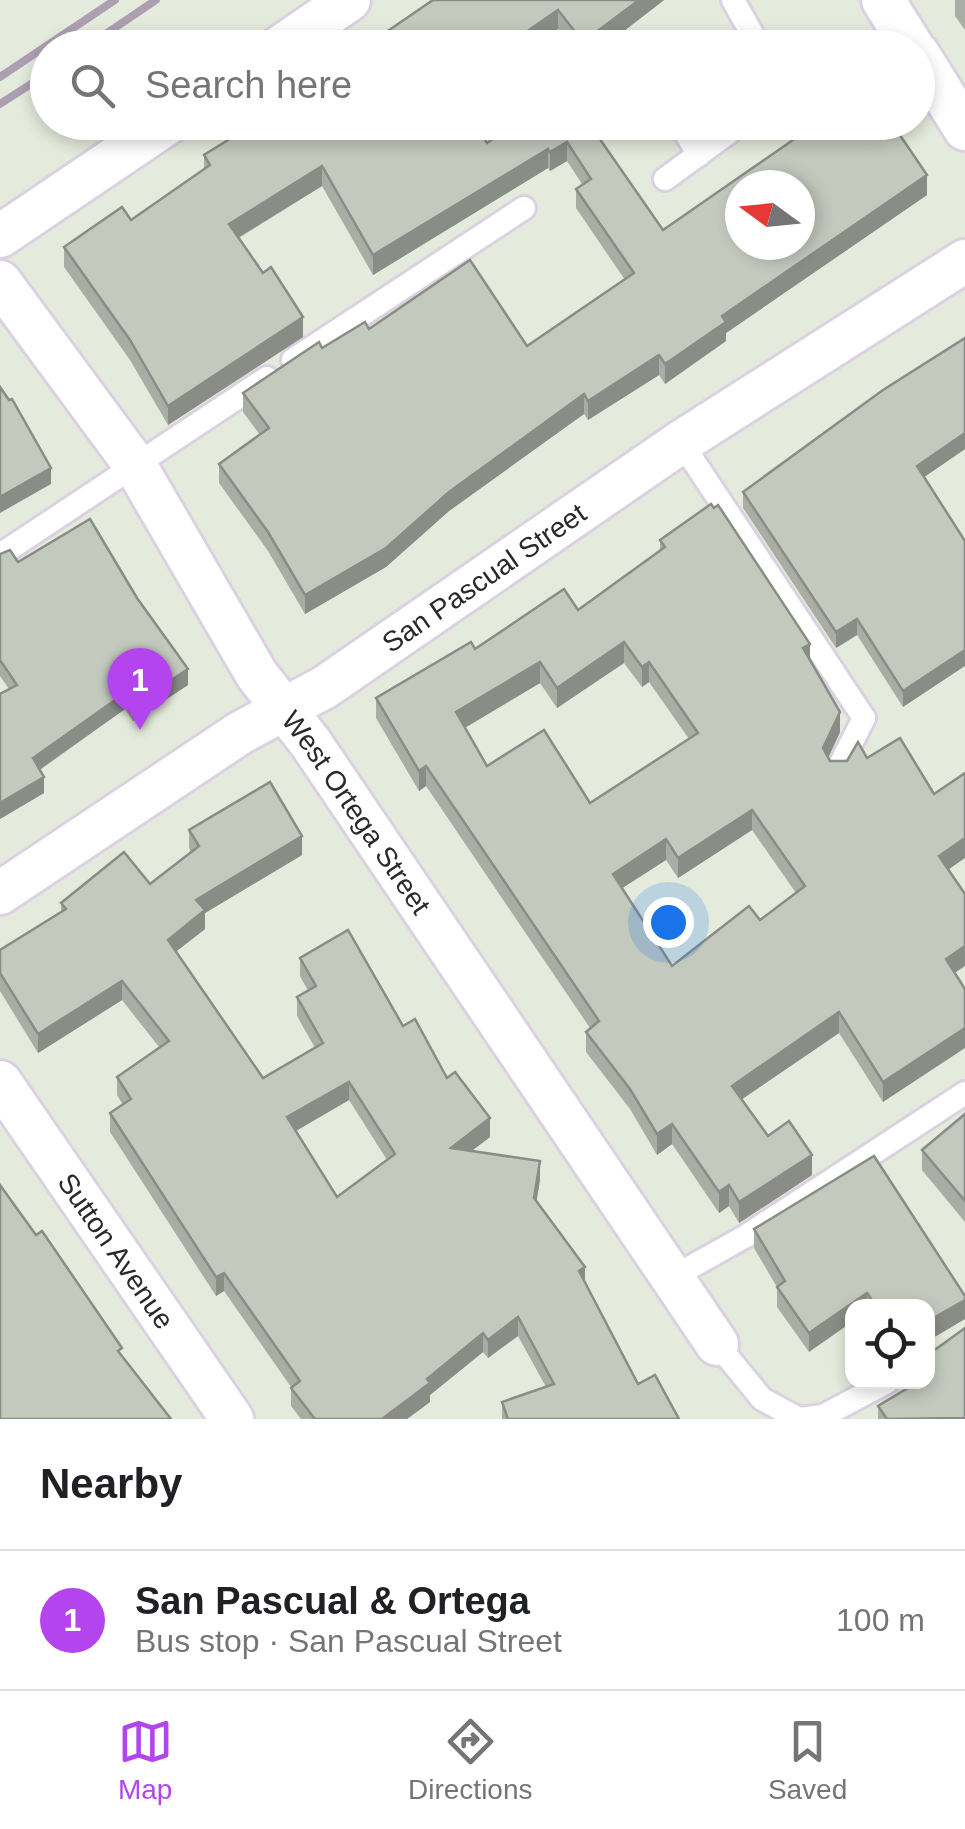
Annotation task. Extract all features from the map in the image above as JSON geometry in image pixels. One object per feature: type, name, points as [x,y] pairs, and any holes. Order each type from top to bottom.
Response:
[{"type":"street","points":[[305,30],[348,0]]},
{"type":"street","points":[[883,0],[902,30]]},
{"type":"street","points":[[935,81],[965,128]]},
{"type":"street","points":[[0,236],[142,140]]},
{"type":"street","name":"San Pascual Street","points":[[0,893],[283,708],[324,687],[681,442],[965,261]]},
{"type":"street","name":"West Ortega Street","points":[[0,282],[135,465],[247,658],[717,1344]]},
{"type":"street","name":"Sutton Avenue","points":[[0,1082],[232,1419]]},
{"type":"lane","points":[[733,0],[750,30]]},
{"type":"lane","points":[[690,140],[699,155]]},
{"type":"lane","points":[[666,179],[719,140]]},
{"type":"lane","points":[[0,555],[524,208]]},
{"type":"lane","points":[[681,442],[864,718],[838,768]]},
{"type":"lane","points":[[673,1277],[746,1236],[965,1092]]},
{"type":"lane","points":[[717,1344],[762,1400],[800,1419],[823,1416],[874,1389]]},
{"type":"building","points":[[433,0],[639,0],[599,30],[574,30],[558,10],[529,30],[389,30]]},
{"type":"building","points":[[228,140],[600,140],[663,230],[725,187],[725,260],[803,260],[722,316],[726,322],[665,364],[659,355],[588,401],[584,394],[449,492],[386,548],[305,595],[268,532],[219,464],[269,428],[243,393],[319,342],[322,348],[365,322],[369,329],[470,260],[527,346],[634,273],[576,189],[591,179],[567,142],[550,152],[548,149],[373,255],[322,166],[229,224],[263,273],[271,267],[303,317],[168,406],[130,340],[64,247],[122,207],[131,220],[210,165],[204,155]]},
{"type":"building","points":[[793,140],[903,140],[927,175],[815,252],[815,170],[750,170]]},
{"type":"building","points":[[965,338],[965,433],[917,466],[965,541],[965,650],[903,691],[857,619],[836,632],[743,492],[883,390]]},
{"type":"building","points":[[0,387],[12,399],[51,468],[0,497]]},
{"type":"building","points":[[711,504],[714,508],[718,505],[810,644],[803,648],[840,712],[823,748],[830,761],[847,761],[858,742],[867,758],[900,738],[934,794],[965,773],[965,838],[939,856],[965,894],[965,946],[946,959],[965,989],[965,1028],[883,1082],[839,1012],[732,1086],[768,1136],[789,1121],[812,1155],[739,1202],[729,1185],[719,1192],[672,1124],[657,1134],[630,1089],[586,1032],[599,1021],[426,766],[419,771],[376,698],[471,642],[475,649],[564,589],[578,610],[665,547],[660,540]],"holes":[[[624,642],[642,667],[649,662],[698,733],[590,803],[544,730],[487,766],[456,712],[540,662],[557,688]],[[752,810],[805,886],[760,920],[749,906],[672,966],[613,874],[666,839],[678,858]]]},
{"type":"building","points":[[90,519],[137,598],[188,669],[133,705],[125,693],[33,758],[44,777],[0,803],[0,694],[17,685],[0,660],[0,554],[10,550],[18,562]]},
{"type":"building","points":[[270,782],[302,836],[196,900],[205,910],[168,940],[263,1078],[323,1043],[297,997],[316,986],[300,958],[348,930],[403,1026],[415,1019],[447,1078],[455,1072],[490,1118],[451,1148],[540,1161],[534,1198],[585,1267],[579,1271],[638,1384],[655,1375],[679,1419],[508,1419],[502,1402],[554,1384],[518,1317],[488,1340],[483,1333],[427,1379],[430,1383],[382,1419],[315,1419],[291,1388],[300,1381],[224,1273],[216,1277],[110,1113],[131,1099],[117,1077],[169,1041],[122,981],[38,1034],[0,973],[0,950],[66,909],[61,903],[124,852],[150,884],[199,846],[189,830]],"holes":[[[349,1082],[395,1154],[337,1197],[287,1117]]]},
{"type":"building","points":[[965,1114],[965,1201],[922,1150]]},
{"type":"building","points":[[874,1156],[965,1300],[935,1317],[935,1299],[871,1299],[867,1293],[858,1299],[845,1299],[845,1308],[809,1333],[777,1287],[785,1281],[754,1229]]},
{"type":"building","points":[[0,1185],[36,1235],[42,1231],[122,1348],[118,1351],[171,1419],[0,1419]]},
{"type":"building","points":[[965,1328],[965,1418],[887,1419],[878,1406],[906,1389],[935,1389],[936,1349]]},
{"type":"railway","points":[[70,30],[115,0]]},
{"type":"railway","points":[[112,30],[156,0]]},
{"type":"railway","points":[[0,77],[30,57]]},
{"type":"railway","points":[[0,104],[30,85]]},
{"type":"place","name":"San Pascual & Ortega","points":[[140,730]]}]
